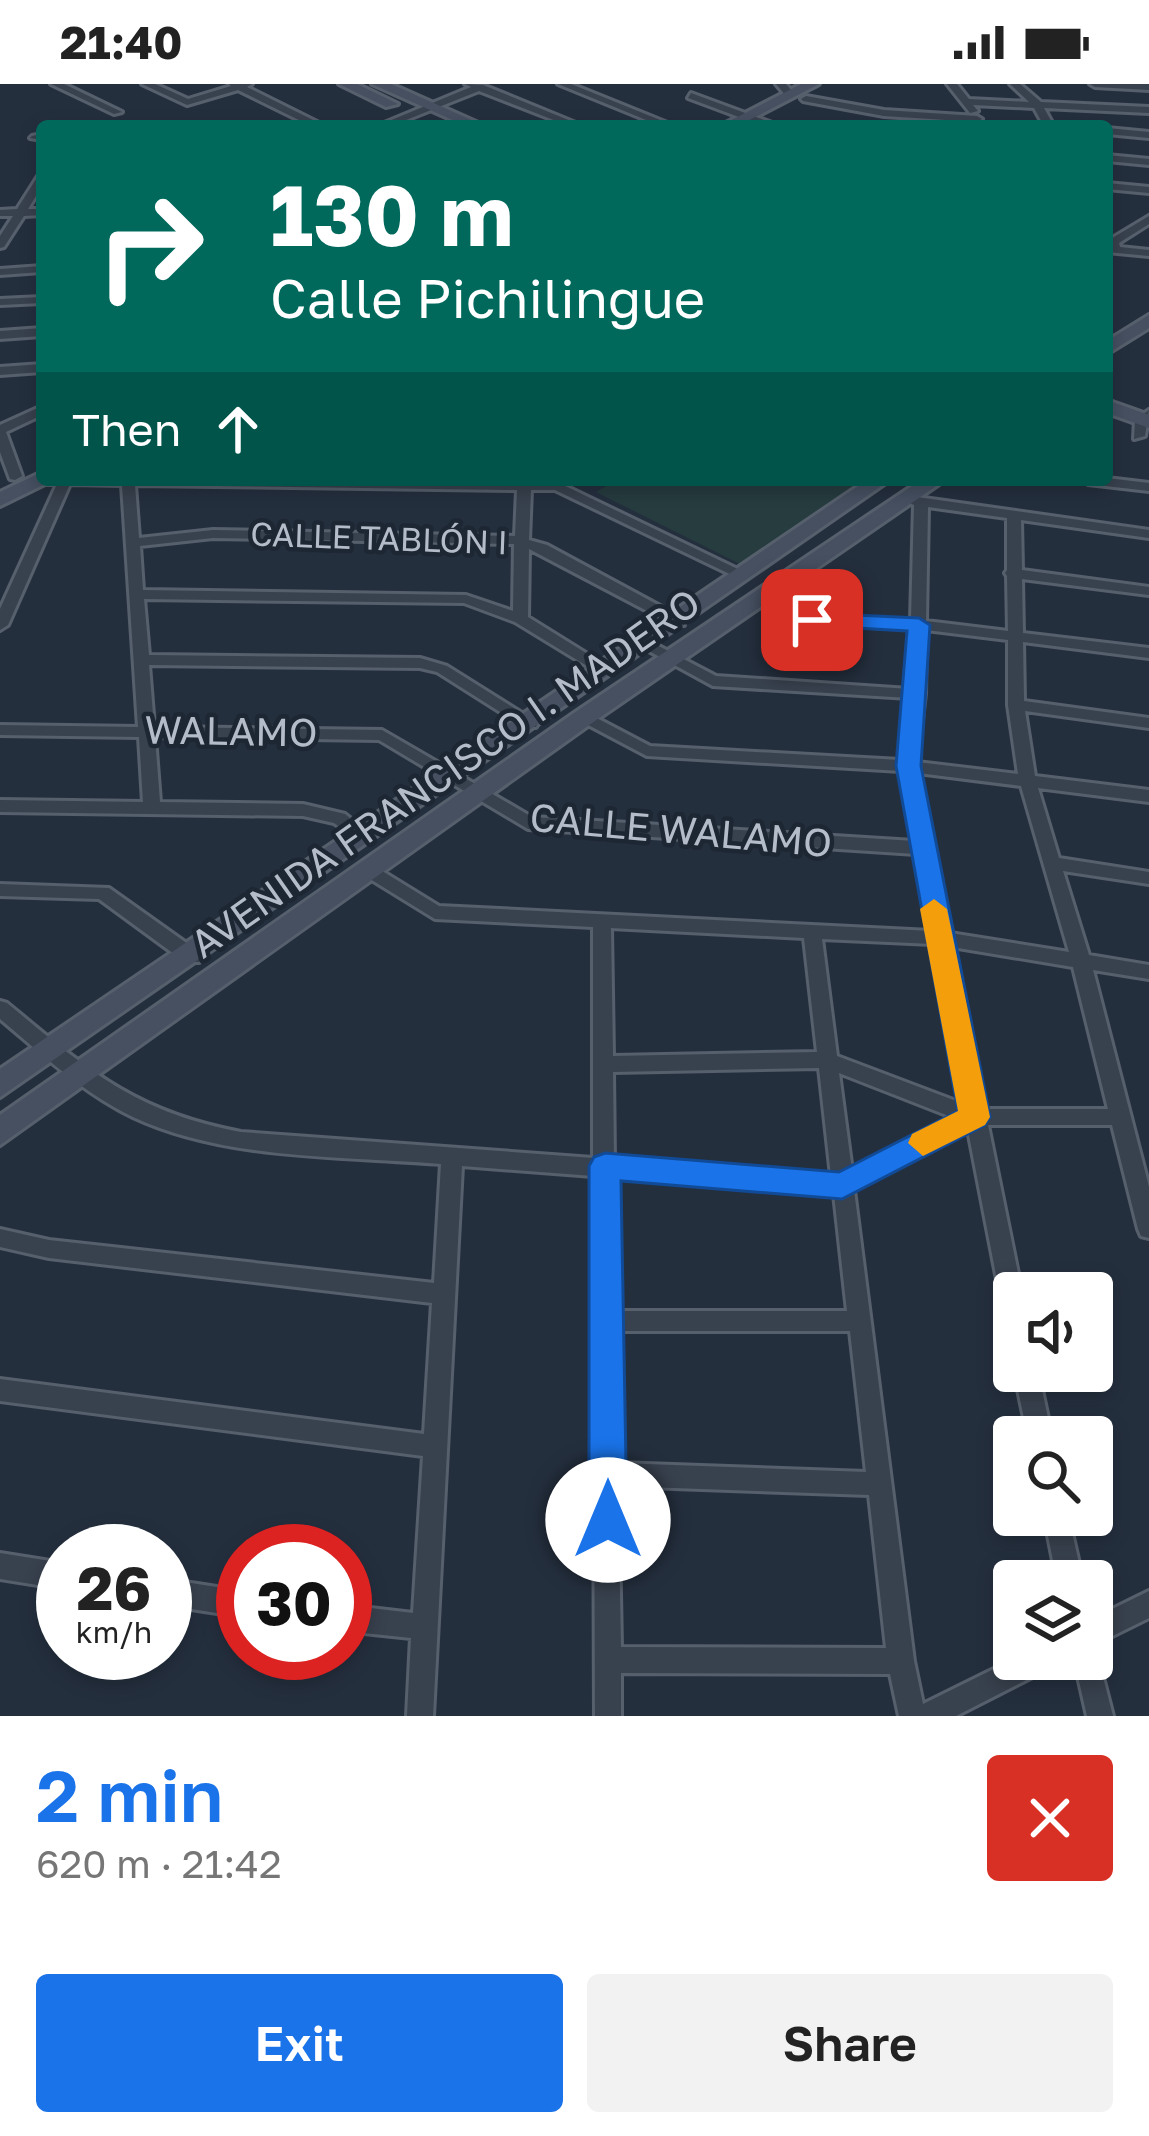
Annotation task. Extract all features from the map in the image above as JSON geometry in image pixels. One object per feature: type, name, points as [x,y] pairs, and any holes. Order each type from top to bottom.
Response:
[{"type":"street","points":[[147,84],[187,102],[240,85],[308,120]]},
{"type":"street","points":[[346,84],[425,120]]},
{"type":"street","points":[[379,84],[464,120]]},
{"type":"street","points":[[563,84],[655,120]]},
{"type":"street","points":[[760,120],[797,90],[835,84]]},
{"type":"street","points":[[952,84],[978,120]]},
{"type":"street","points":[[1015,84],[1046,120]]},
{"type":"street","points":[[1085,84],[1112,106]]},
{"type":"street","points":[[1095,84],[1149,87]]},
{"type":"street","points":[[63,85],[117,112]]},
{"type":"street","points":[[399,120],[480,85],[564,120]]},
{"type":"street","points":[[797,90],[884,113],[958,120]]},
{"type":"street","points":[[691,96],[749,120]]},
{"type":"street","points":[[969,102],[1149,110]]},
{"type":"street","points":[[1113,132],[1149,135]]},
{"type":"street","points":[[1113,159],[1149,162]]},
{"type":"street","points":[[1113,187],[1149,190]]},
{"type":"street","points":[[0,245],[36,189]]},
{"type":"street","points":[[0,213],[36,212]]},
{"type":"street","points":[[1113,243],[1149,219]]},
{"type":"street","points":[[1113,246],[1149,256]]},
{"type":"street","points":[[0,272],[36,269]]},
{"type":"street","points":[[1113,322],[1149,299]]},
{"type":"street","points":[[0,302],[36,300]]},
{"type":"street","points":[[1113,345],[1149,320]]},
{"type":"street","points":[[0,335],[36,332]]},
{"type":"street","points":[[0,371],[36,368]]},
{"type":"street","points":[[1113,409],[1145,426]]},
{"type":"street","points":[[36,413],[0,432],[4,489],[36,476]]},
{"type":"street","points":[[1113,424],[1145,426]]},
{"type":"street","points":[[1113,483],[1149,487]]},
{"type":"street","points":[[0,625],[8,592],[62,486]]},
{"type":"street","points":[[128,486],[152,807]]},
{"type":"street","points":[[520,619],[524,486]]},
{"type":"street","points":[[534,486],[574,490],[743,575]]},
{"type":"street","points":[[574,490],[581,486]]},
{"type":"street","name":"AVENIDA FRANCISCO I. MADERO","points":[[0,1085],[871,486]]},
{"type":"street","name":"AVENIDA FRANCISCO I. MADERO","points":[[0,1132],[583,718],[915,502],[930,486]]},
{"type":"street","points":[[1006,1272],[908,766],[919,625],[915,502],[1149,534]]},
{"type":"street","points":[[1013,517],[1016,705],[1027,778],[1082,961],[1148,1222]]},
{"type":"street","name":"CALLE TABLÓN I","points":[[132,543],[213,534],[524,542],[679,622]]},
{"type":"street","points":[[1012,573],[1149,591]]},
{"type":"street","points":[[136,594],[466,599],[520,619],[605,671]]},
{"type":"street","points":[[769,597],[812,620],[1014,634],[1149,653]]},
{"type":"street","points":[[646,645],[712,681],[917,694]]},
{"type":"street","points":[[141,660],[420,663],[442,669],[530,723]]},
{"type":"street","points":[[1016,705],[1149,723]]},
{"type":"street","points":[[583,718],[647,751],[908,766],[1149,796]]},
{"type":"street","name":"WALAMO","points":[[0,730],[382,735],[449,779]]},
{"type":"street","name":"CALLE WALAMO","points":[[449,779],[512,818],[547,826],[922,848]]},
{"type":"street","points":[[0,806],[319,812],[338,818],[364,838]]},
{"type":"street","points":[[1054,863],[1149,878]]},
{"type":"street","points":[[368,870],[435,912],[939,938],[1149,972]]},
{"type":"street","points":[[0,890],[103,893],[192,957]]},
{"type":"street","points":[[602,920],[608,1716]]},
{"type":"street","points":[[812,930],[826,1060],[853,1180],[861,1322],[901,1660],[913,1716]]},
{"type":"street","points":[[0,1008],[143,1117],[200,1134],[452,1157],[853,1180],[974,1117]]},
{"type":"street","points":[[604,1064],[826,1060],[974,1117],[1120,1117]]},
{"type":"street","points":[[420,1716],[431,1446],[452,1157]]},
{"type":"street","points":[[0,1238],[49,1250],[443,1294]]},
{"type":"street","points":[[604,1321],[861,1322]]},
{"type":"street","points":[[0,1390],[431,1446]]},
{"type":"street","points":[[608,1474],[880,1484]]},
{"type":"street","points":[[0,1567],[36,1572]]},
{"type":"street","points":[[1113,1622],[1149,1604]]},
{"type":"street","points":[[372,1621],[424,1628]]},
{"type":"street","points":[[608,1660],[901,1660]]},
{"type":"street","points":[[928,1716],[999,1680]]},
{"type":"street","points":[[1092,1680],[1100,1716]]},
{"type":"green space","points":[[606,486],[863,486],[746,567],[596,492]]},
{"type":"slow traffic","points":[[923,1143],[974,1117],[934,909]]},
{"type":"route","points":[[608,1520],[605,1166],[842,1186],[974,1117],[908,766],[919,625],[812,620]]}]
